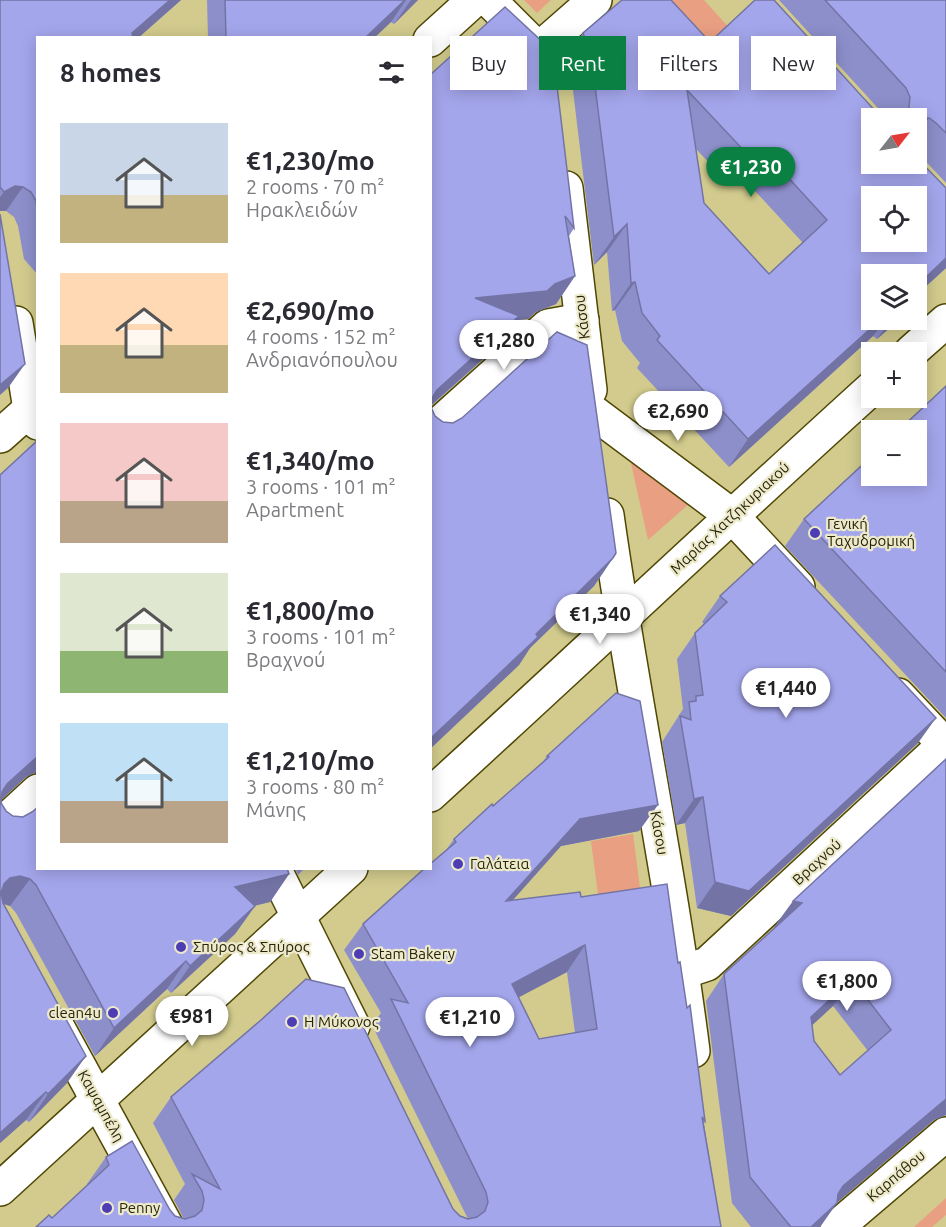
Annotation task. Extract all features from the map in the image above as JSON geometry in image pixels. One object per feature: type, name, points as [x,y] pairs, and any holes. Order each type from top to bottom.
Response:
[{"type":"street","points":[[432,38],[474,0]]},
{"type":"street","points":[[489,0],[544,62],[595,0]]},
{"type":"street","name":"Κάσου","points":[[562,155],[621,620],[683,972],[697,1077]]},
{"type":"street","points":[[0,436],[35,411],[11,297]]},
{"type":"street","points":[[432,430],[548,326],[582,320]]},
{"type":"street","points":[[922,342],[946,321]]},
{"type":"street","name":"Μαρίας Χατζηκυριακού","points":[[432,793],[621,620],[731,515],[861,398]]},
{"type":"street","points":[[593,412],[731,515],[818,609]]},
{"type":"street","points":[[881,676],[946,745]]},
{"type":"street","name":"Βραχνού","points":[[683,972],[707,964],[946,745]]},
{"type":"street","points":[[0,826],[36,793]]},
{"type":"street","points":[[275,870],[367,1055]]},
{"type":"street","points":[[0,1189],[349,870]]},
{"type":"street","name":"Καψαμπέλη","points":[[46,1005],[167,1227]]},
{"type":"street","name":"Καρπάθου","points":[[842,1223],[946,1134]]},
{"type":"shaded area","points":[[524,0],[551,0],[537,13]]},
{"type":"shaded area","points":[[642,0],[704,0],[732,31],[727,36],[669,36]]},
{"type":"shaded area","points":[[627,445],[690,503],[648,540]]},
{"type":"shaded area","points":[[633,834],[643,911],[601,917],[591,841]]},
{"type":"shaded area","points":[[946,1198],[946,1215],[932,1227],[914,1227]]},
{"type":"building","points":[[0,0],[170,0],[132,33],[133,36],[36,36],[36,201],[31,192],[23,187],[15,186],[4,192],[0,187]]},
{"type":"building","points":[[225,0],[405,0],[367,36],[226,36]]},
{"type":"building","points":[[622,0],[671,0],[704,36],[638,36],[638,90],[687,90],[739,90],[739,36],[716,36],[755,0],[774,0],[807,36],[751,36],[751,90],[836,90],[836,68],[873,108],[861,108],[861,174],[927,174],[927,168],[946,188],[946,258],[927,276],[927,264],[861,264],[861,330],[869,330],[748,439],[657,340],[660,336],[642,313],[635,282],[631,283],[627,224],[614,237],[596,90],[626,90],[626,36],[584,36],[583,33]],"holes":[[[687,90],[749,156],[754,151],[758,154],[763,150],[827,220],[769,274],[704,203]]]},
{"type":"building","points":[[825,0],[946,0],[946,133],[927,118],[927,108],[908,108],[910,97],[906,88]]},
{"type":"building","points":[[505,7],[539,39],[539,90],[557,90],[574,228],[565,216],[575,276],[555,284],[547,291],[475,298],[519,316],[437,390],[432,398],[432,73],[450,57],[450,90],[527,90],[527,36],[473,36]]},
{"type":"building","points":[[0,214],[25,364],[0,385]]},
{"type":"building","points":[[557,332],[587,345],[616,553],[536,634],[538,637],[432,737],[432,409],[435,416],[443,422],[453,423],[462,418]]},
{"type":"building","points":[[946,386],[946,672],[804,519],[861,466],[861,486],[927,486],[927,420],[910,420],[922,408],[927,408],[927,404]]},
{"type":"building","points":[[36,442],[36,758],[7,784],[2,792],[1,803],[13,816],[23,817],[36,809],[36,870],[288,870],[289,874],[235,887],[255,906],[190,966],[186,961],[114,1028],[36,885],[30,879],[20,876],[10,878],[4,884],[1,893],[3,903],[86,1056],[48,1094],[46,1092],[0,1133],[0,475]]},
{"type":"building","points":[[775,545],[936,718],[749,891],[715,882],[703,797],[694,799],[680,716],[691,720],[689,702],[696,701],[696,696],[703,695],[695,633],[727,602],[720,596]]},
{"type":"building","points":[[616,693],[640,701],[658,805],[580,819],[506,901],[580,892],[581,897],[667,884],[687,1008],[690,1005],[705,1121],[702,1117],[721,1227],[36,1227],[49,1215],[52,1218],[109,1165],[106,1157],[132,1141],[175,1216],[185,1219],[195,1216],[202,1210],[204,1200],[202,1191],[192,1174],[220,1189],[171,1097],[306,979],[344,988],[453,1209],[460,1216],[468,1219],[477,1217],[485,1211],[488,1202],[486,1192],[391,999],[408,1003],[363,924],[423,870],[432,870],[432,862],[456,842],[454,839],[549,757],[547,756]],"holes":[[[585,945],[597,1029],[539,1039],[512,984]]]},
{"type":"building","points":[[946,759],[946,1099],[843,1186],[838,1194],[837,1203],[811,1227],[791,1227],[750,1177],[724,974],[802,903],[793,901]],"holes":[[[852,979],[891,1030],[840,1075],[814,1041],[811,1017]]]},
{"type":"place","name":"Γενική Ταχυδρομική","points":[[815,533]]},
{"type":"place","name":"Γαλάτεια","points":[[458,864]]},
{"type":"place","name":"Σπύρος & Σπύρος","points":[[181,947]]},
{"type":"place","name":"Stam Bakery","points":[[359,954]]},
{"type":"place","name":"clean4u","points":[[113,1013]]},
{"type":"place","name":"Η Μύκονος","points":[[292,1022]]},
{"type":"place","name":"Penny","points":[[107,1208]]}]
